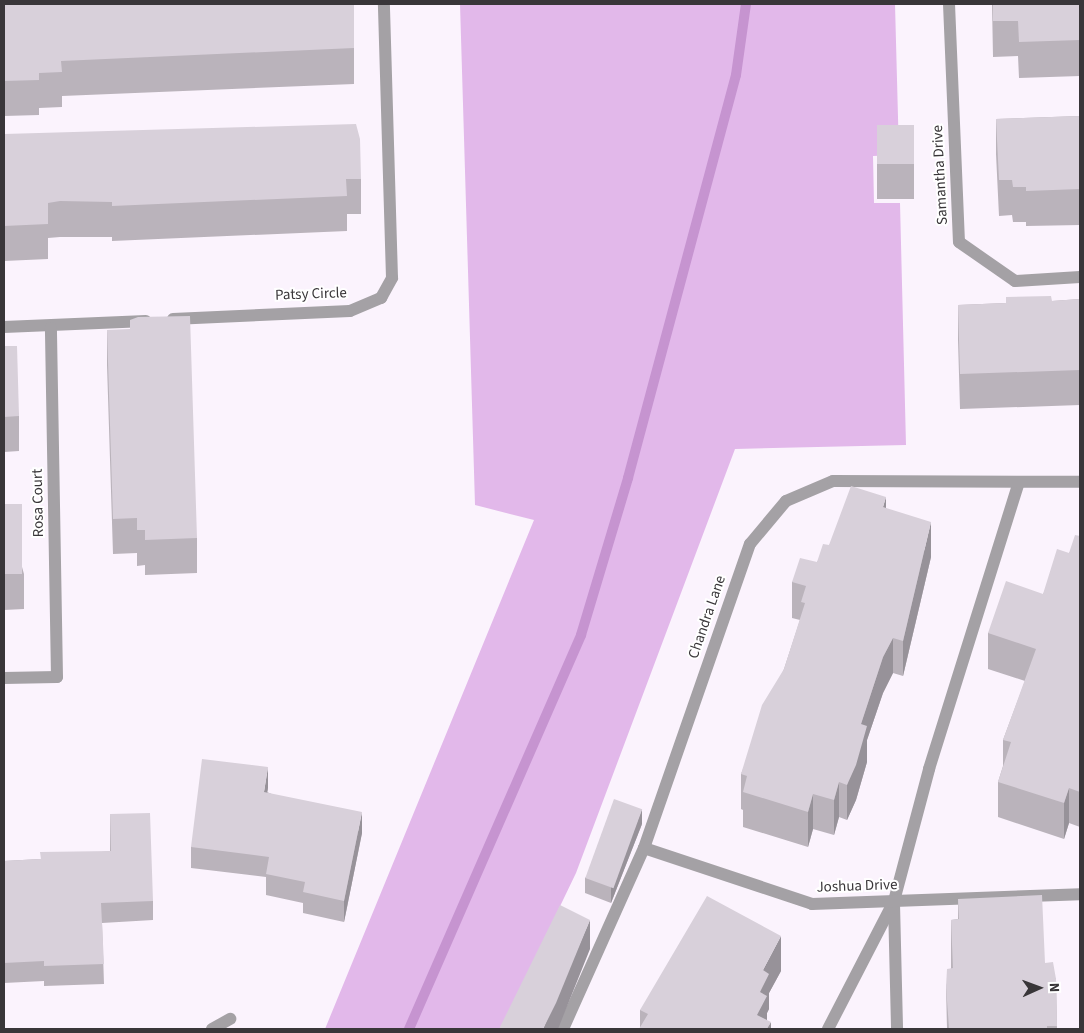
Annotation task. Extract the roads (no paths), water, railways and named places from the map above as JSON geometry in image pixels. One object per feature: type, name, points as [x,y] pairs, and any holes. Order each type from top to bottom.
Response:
[{"type":"street","name":"Patsy Circle","points":[[4,327],[51,328],[350,311],[381,298],[392,278],[384,4]]},
{"type":"street","name":"Samantha Drive","points":[[949,4],[959,242],[1015,281],[1080,277]]},
{"type":"street","name":"Rosa Court","points":[[4,678],[57,677],[51,328]]},
{"type":"street","name":"Chandra Lane","points":[[563,1029],[644,848],[750,544],[786,502],[833,481],[1018,485],[1080,482]]},
{"type":"street","points":[[828,1029],[894,901],[929,769],[1018,485]]},
{"type":"street","name":"Joshua Drive","points":[[644,848],[812,904],[1080,894]]},
{"type":"street","points":[[894,901],[897,1029]]},
{"type":"street","points":[[212,1029],[230,1019]]},
{"type":"waterway","points":[[409,1029],[581,635],[628,478],[736,75],[746,4]]}]
